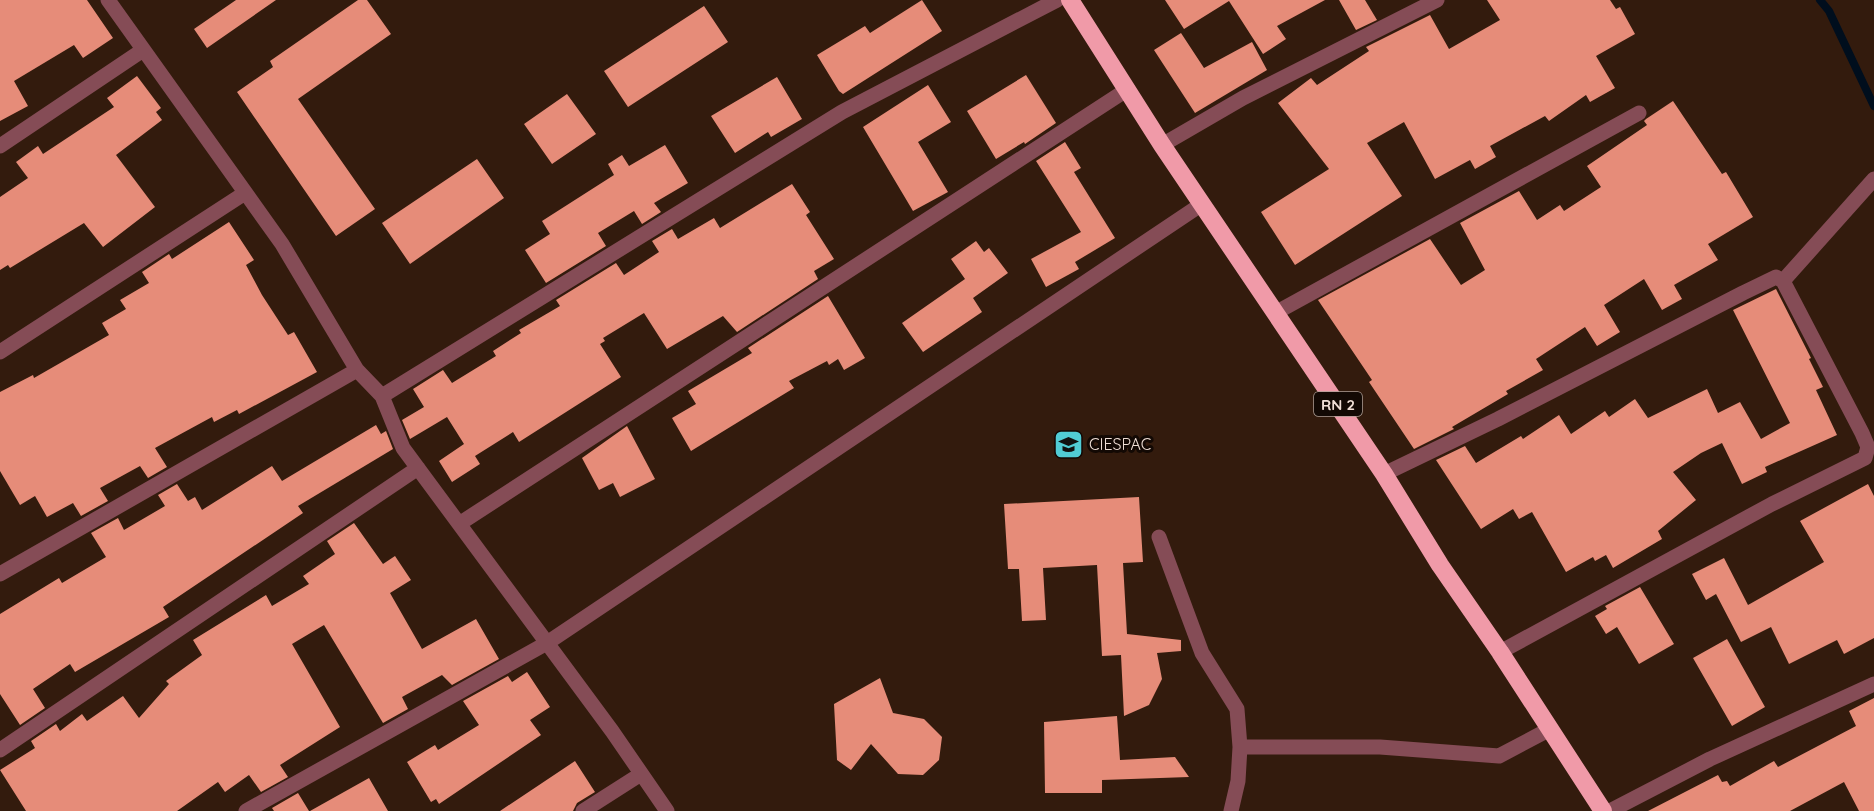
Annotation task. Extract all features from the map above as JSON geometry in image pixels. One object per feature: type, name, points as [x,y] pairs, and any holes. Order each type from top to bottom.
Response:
[{"type":"highway","name":"RN 2","points":[[1070,0],[1162,145],[1277,312],[1384,474],[1440,565],[1500,652],[1603,811]]},
{"type":"street","points":[[108,0],[282,244],[357,370],[382,396],[403,448],[667,811]]},
{"type":"street","points":[[382,396],[842,112],[1057,0]]},
{"type":"street","points":[[1162,145],[1243,98],[1437,0]]},
{"type":"street","points":[[0,146],[143,50]]},
{"type":"street","points":[[459,524],[1128,89]]},
{"type":"street","points":[[1277,312],[1639,113]]},
{"type":"street","points":[[1783,281],[1874,179]]},
{"type":"street","points":[[0,352],[245,193]]},
{"type":"street","points":[[246,811],[547,643],[1203,204]]},
{"type":"street","points":[[1384,474],[1498,419],[1743,292],[1776,277],[1783,281],[1862,433],[1868,447],[1865,458],[1772,504],[1500,652]]},
{"type":"street","points":[[0,574],[357,370]]},
{"type":"street","points":[[0,750],[418,468]]},
{"type":"street","points":[[1159,537],[1203,653],[1237,709],[1240,747],[1238,781],[1231,811]]},
{"type":"street","points":[[1610,811],[1710,759],[1874,684]]},
{"type":"street","points":[[1240,747],[1380,747],[1498,756],[1550,729]]},
{"type":"street","points":[[583,811],[641,774]]},
{"type":"building","points":[[0,0],[87,0],[113,38],[83,58],[74,45],[14,81],[28,106],[0,121]]},
{"type":"building","points":[[236,0],[276,0],[207,48],[194,29]]},
{"type":"building","points":[[358,0],[367,0],[391,34],[298,99],[375,209],[336,236],[237,92],[273,67],[270,61]]},
{"type":"building","points":[[922,0],[942,31],[843,94],[839,91],[817,55],[865,26],[870,33]]},
{"type":"building","points":[[1165,0],[1325,0],[1277,26],[1286,39],[1263,54],[1229,1],[1184,29]]},
{"type":"building","points":[[1339,0],[1365,0],[1377,20],[1356,30]]},
{"type":"building","points":[[1487,0],[1610,0],[1616,9],[1620,7],[1635,34],[1596,56],[1615,88],[1590,102],[1586,95],[1549,121],[1545,116],[1490,146],[1496,157],[1475,169],[1470,160],[1435,179],[1404,122],[1367,143],[1402,196],[1295,265],[1261,212],[1329,169],[1278,103],[1311,78],[1317,85],[1369,51],[1366,47],[1430,15],[1449,49],[1500,20]]},
{"type":"building","points":[[704,6],[728,42],[628,107],[604,71]]},
{"type":"building","points":[[1181,33],[1204,68],[1252,42],[1267,70],[1195,113],[1154,50]]},
{"type":"building","points":[[1026,75],[1056,123],[1025,144],[1024,142],[996,159],[967,111]]},
{"type":"building","points":[[137,76],[161,108],[156,112],[162,120],[116,155],[155,207],[103,247],[84,223],[10,268],[8,265],[0,270],[0,197],[28,178],[16,162],[38,146],[43,154],[114,107],[107,98]]},
{"type":"building","points":[[777,77],[802,119],[771,137],[768,132],[735,153],[711,116]]},
{"type":"building","points":[[928,85],[951,122],[918,142],[948,192],[913,211],[863,127]]},
{"type":"building","points":[[567,94],[596,134],[552,164],[524,124]]},
{"type":"building","points":[[1673,101],[1722,174],[1726,172],[1753,217],[1708,244],[1718,260],[1674,285],[1682,299],[1662,310],[1644,279],[1604,305],[1620,332],[1597,346],[1585,327],[1536,359],[1543,370],[1506,391],[1508,394],[1452,427],[1454,429],[1414,449],[1369,382],[1372,380],[1318,300],[1430,239],[1461,285],[1485,270],[1460,223],[1519,191],[1537,220],[1560,205],[1564,211],[1601,187],[1587,166],[1647,125],[1644,121],[1646,119]]},
{"type":"building","points":[[1065,142],[1081,168],[1074,172],[1115,238],[1075,262],[1079,269],[1046,287],[1031,259],[1081,232],[1036,161]]},
{"type":"building","points":[[665,145],[688,183],[654,203],[661,212],[642,224],[634,211],[598,233],[606,246],[546,283],[525,250],[550,234],[542,221],[614,175],[608,164],[622,155],[629,166]]},
{"type":"building","points":[[477,159],[504,198],[410,264],[382,223]]},
{"type":"building","points":[[792,184],[810,212],[806,215],[834,259],[814,271],[818,279],[737,332],[723,316],[667,349],[644,313],[603,338],[605,341],[600,344],[621,377],[519,442],[513,432],[475,456],[480,464],[452,482],[439,461],[464,444],[447,417],[410,439],[402,420],[424,407],[413,389],[443,370],[452,383],[496,356],[493,351],[521,333],[519,330],[560,306],[556,300],[616,263],[624,275],[659,252],[652,241],[672,229],[678,239],[714,218],[720,228]]},
{"type":"building","points":[[229,222],[254,260],[246,265],[262,295],[288,335],[294,332],[317,372],[239,414],[237,410],[214,422],[212,417],[155,448],[167,467],[148,478],[140,466],[100,488],[108,501],[81,516],[73,503],[47,517],[35,496],[20,505],[0,471],[0,392],[33,375],[34,378],[109,335],[102,323],[126,309],[120,300],[149,283],[142,272],[169,254],[172,259]]},
{"type":"building","points":[[976,241],[984,252],[989,248],[1008,273],[973,298],[982,312],[923,352],[902,323],[965,279],[951,259]]},
{"type":"building","points":[[1776,289],[1811,358],[1809,359],[1823,387],[1816,390],[1837,435],[1765,467],[1767,472],[1742,484],[1722,443],[1701,453],[1673,472],[1696,500],[1658,531],[1662,539],[1613,568],[1606,555],[1595,561],[1593,557],[1566,572],[1532,512],[1519,519],[1513,509],[1481,529],[1436,460],[1465,446],[1476,463],[1521,436],[1523,439],[1559,415],[1571,434],[1605,411],[1609,417],[1635,399],[1648,418],[1707,389],[1718,413],[1740,402],[1761,439],[1790,423],[1733,310]]},
{"type":"building","points":[[828,296],[865,358],[844,370],[838,359],[829,365],[827,361],[789,381],[794,388],[691,451],[672,418],[696,404],[688,391],[752,353],[748,348]]},
{"type":"building","points":[[376,425],[381,434],[386,431],[393,449],[298,506],[303,513],[163,607],[169,617],[75,672],[70,664],[33,689],[45,708],[20,725],[0,694],[0,614],[59,578],[62,583],[106,557],[91,533],[118,518],[124,530],[165,506],[158,495],[177,484],[188,501],[195,497],[202,510],[272,466],[282,481]]},
{"type":"building","points":[[627,426],[655,479],[620,497],[613,483],[599,490],[582,458]]},
{"type":"building","points":[[1868,484],[1874,496],[1874,638],[1844,654],[1837,640],[1789,664],[1771,627],[1741,642],[1716,594],[1706,600],[1692,574],[1724,558],[1748,605],[1824,562],[1800,521]]},
{"type":"building","points":[[1139,497],[1143,562],[1123,563],[1127,634],[1181,640],[1181,651],[1157,653],[1162,679],[1149,705],[1124,716],[1121,655],[1102,656],[1097,565],[1043,568],[1046,620],[1022,621],[1019,569],[1008,569],[1004,504]]},
{"type":"building","points":[[354,523],[383,564],[395,556],[411,580],[390,593],[422,649],[476,619],[499,659],[452,685],[442,675],[402,697],[408,709],[383,723],[324,625],[292,644],[340,727],[280,765],[288,777],[261,792],[249,775],[225,792],[218,782],[177,811],[26,811],[0,770],[35,748],[31,741],[56,724],[60,731],[82,714],[87,721],[123,696],[139,718],[169,684],[166,681],[202,655],[193,640],[266,595],[272,606],[309,584],[303,576],[335,554],[327,541]]},
{"type":"building","points":[[1640,587],[1674,644],[1639,664],[1617,627],[1606,634],[1595,616],[1607,609],[1605,606]]},
{"type":"building","points":[[1727,639],[1765,707],[1732,726],[1693,658]]},
{"type":"building","points":[[527,672],[550,707],[530,720],[541,735],[439,804],[436,799],[431,802],[407,762],[435,745],[438,750],[479,725],[463,701],[508,676],[512,682]]},
{"type":"building","points":[[880,678],[893,713],[924,719],[942,737],[939,760],[923,775],[898,774],[871,744],[851,770],[837,760],[834,704]]},
{"type":"building","points":[[1874,698],[1874,811],[1859,811],[1844,782],[1790,811],[1648,811],[1718,775],[1722,782],[1727,781],[1730,786],[1774,761],[1778,767],[1856,726],[1849,711]]},
{"type":"building","points":[[1117,716],[1120,760],[1175,757],[1189,777],[1102,780],[1102,793],[1045,793],[1044,722]]},
{"type":"building","points":[[575,761],[595,792],[577,803],[573,811],[500,811]]},
{"type":"building","points":[[369,778],[388,811],[310,811]]},
{"type":"building","points":[[298,793],[309,811],[274,811],[272,808]]},
{"type":"waterway","points":[[1820,0],[1829,11],[1874,106]]},
{"type":"place","name":"CIESPAC","points":[[1068,444]]}]
